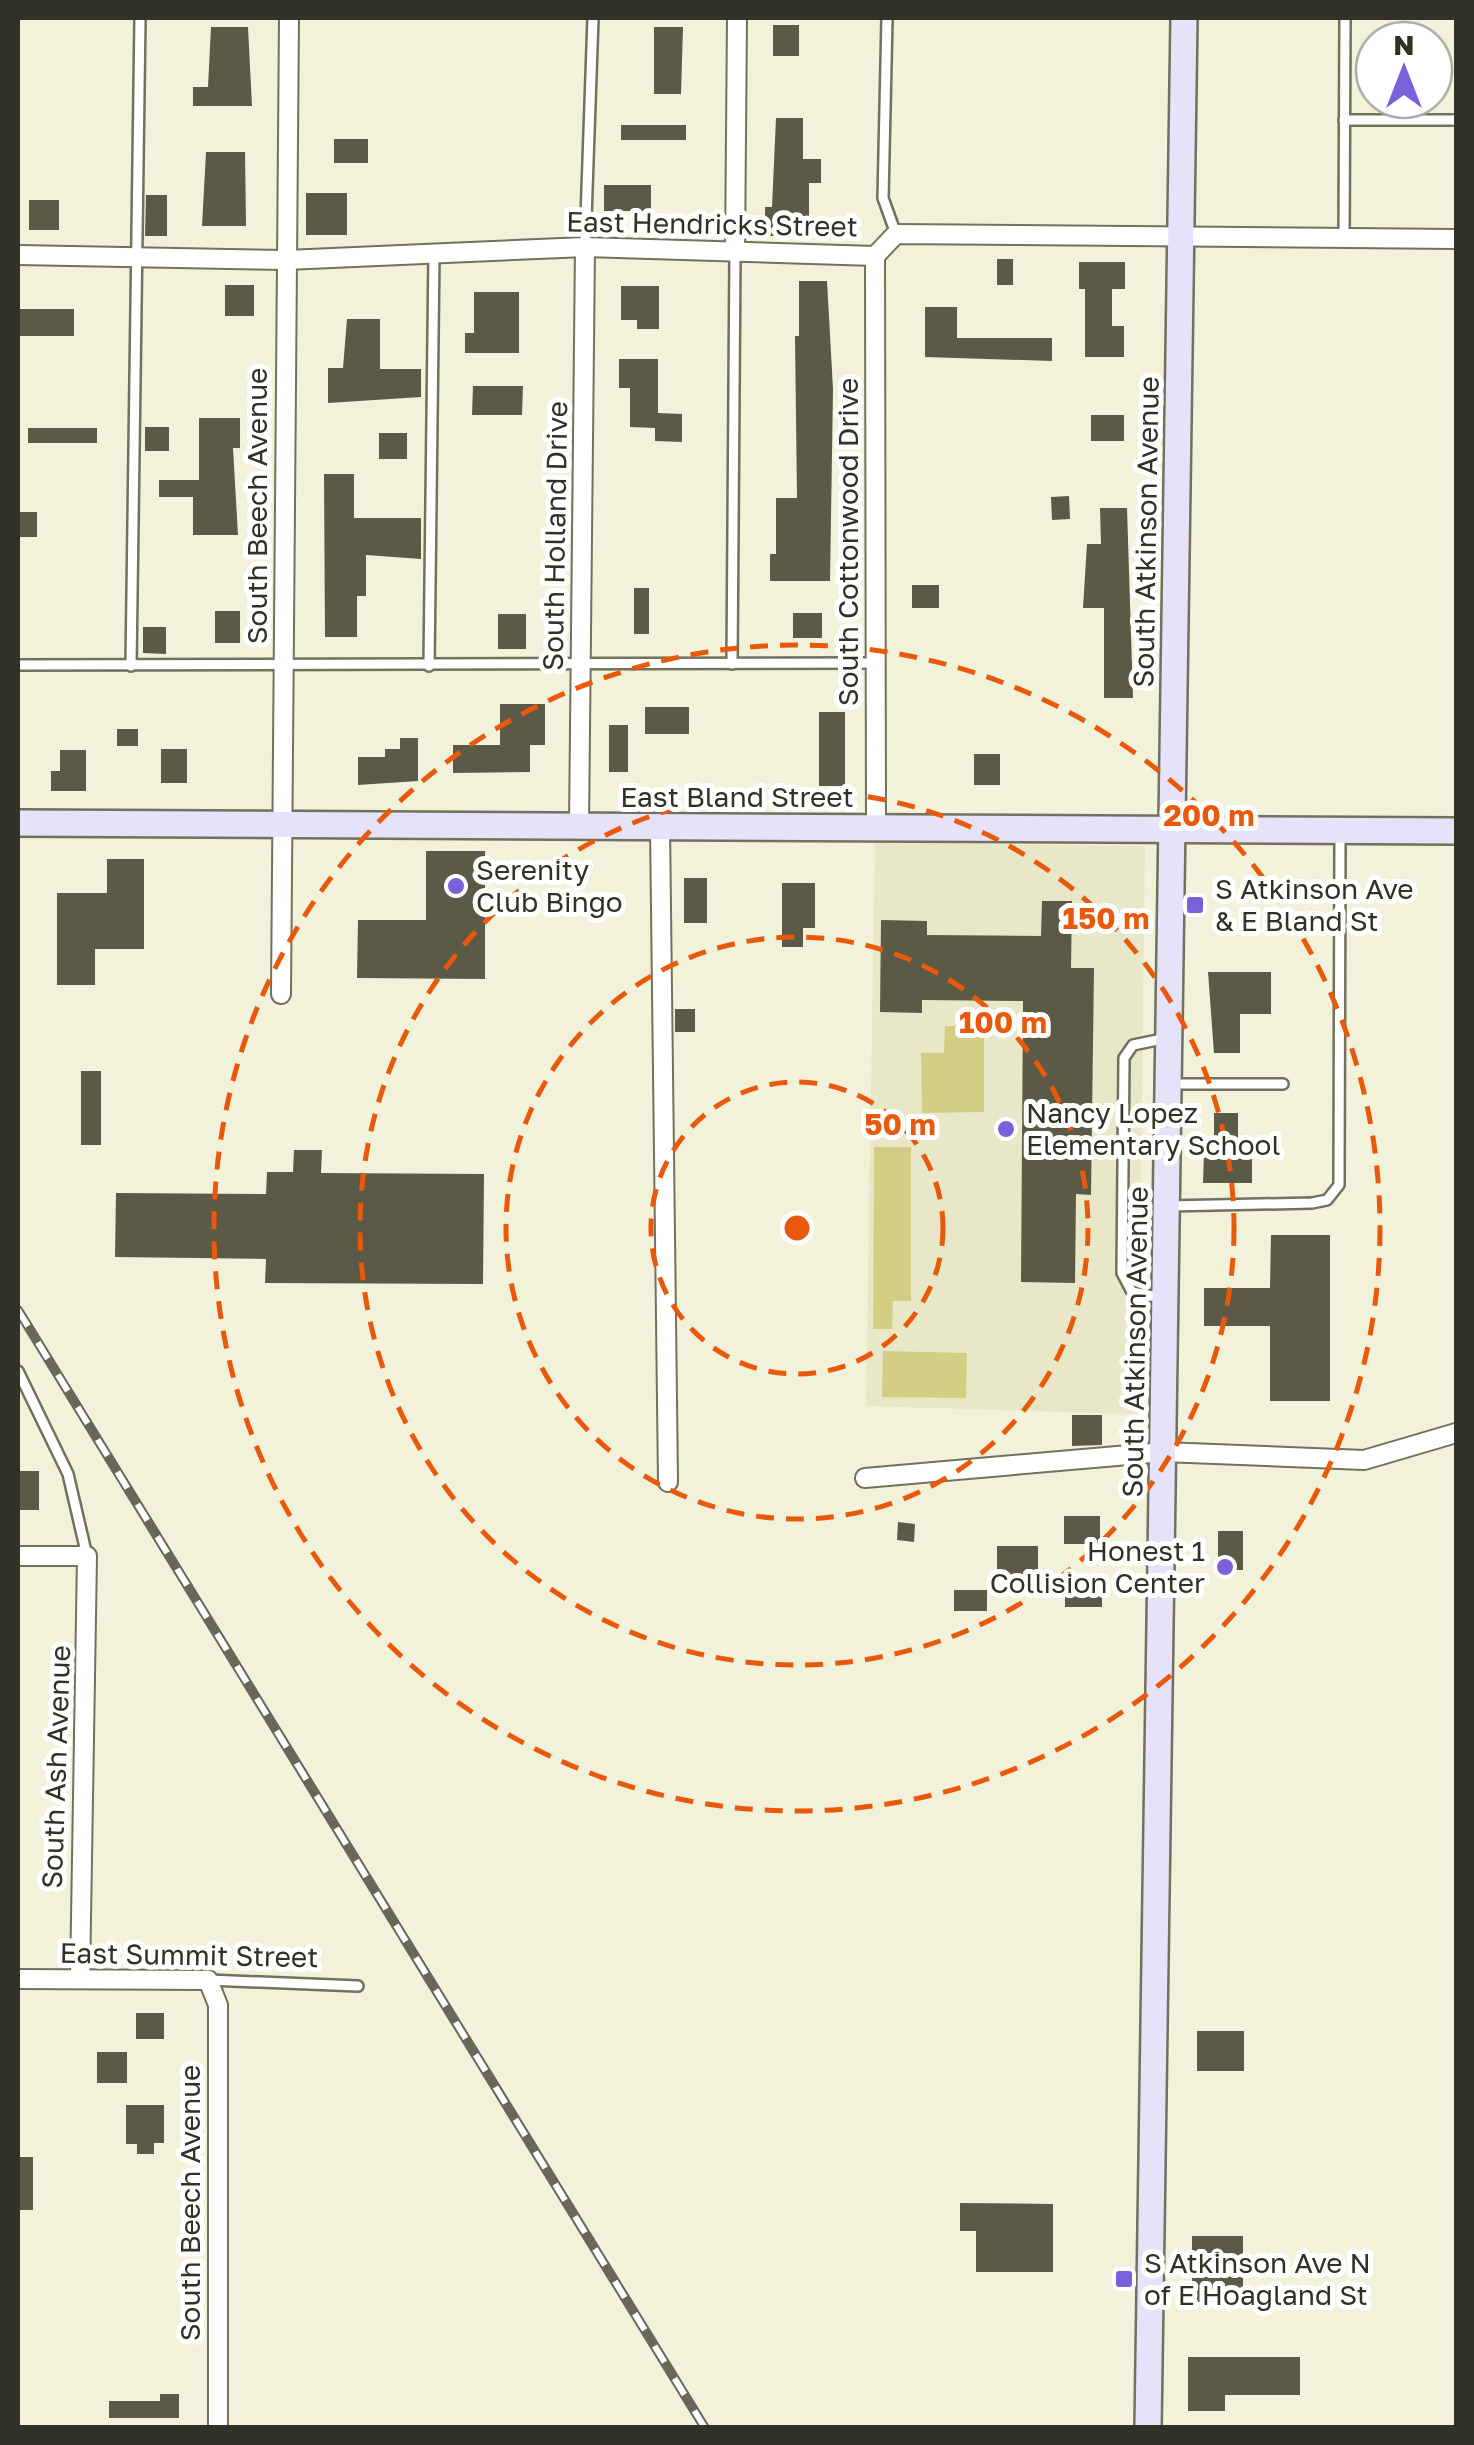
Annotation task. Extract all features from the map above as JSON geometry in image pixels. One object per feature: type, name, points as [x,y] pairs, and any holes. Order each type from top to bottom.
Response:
[{"type":"main road","name":"South Atkinson Avenue","points":[[1148,2428],[1184,18]]},
{"type":"main road","name":"East Bland Street","points":[[18,823],[1456,831]]},
{"type":"street","name":"South Beech Avenue","points":[[281,994],[289,18]]},
{"type":"street","points":[[735,253],[737,18]]},
{"type":"street","name":"East Hendricks Street","points":[[18,255],[286,260],[585,247],[875,256],[896,234],[1456,239]]},
{"type":"street","name":"South Holland Drive","points":[[579,826],[585,247]]},
{"type":"street","name":"South Cottonwood Drive","points":[[875,256],[876,827]]},
{"type":"street","points":[[660,826],[668,1482]]},
{"type":"street","points":[[865,1478],[1163,1452],[1364,1460],[1456,1434]]},
{"type":"street","points":[[18,1556],[88,1556]]},
{"type":"street","name":"South Ash Avenue","points":[[80,1980],[88,1556]]},
{"type":"street","name":"East Summit Street","points":[[18,1980],[208,1980]]},
{"type":"street","name":"South Beech Avenue","points":[[208,1980],[218,2005],[218,2428]]},
{"type":"lane","points":[[131,666],[140,18]]},
{"type":"lane","points":[[585,247],[593,18]]},
{"type":"lane","points":[[887,18],[883,198],[896,234]]},
{"type":"lane","points":[[1344,239],[1345,18]]},
{"type":"lane","points":[[1344,120],[1456,120]]},
{"type":"lane","points":[[732,664],[735,253]]},
{"type":"lane","points":[[429,666],[434,254]]},
{"type":"lane","points":[[18,665],[876,663]]},
{"type":"lane","points":[[1167,1206],[1312,1204],[1327,1200],[1339,1185],[1340,830]]},
{"type":"lane","points":[[1166,1298],[1132,1292],[1122,1272],[1122,1154],[1124,1058],[1133,1045],[1170,1038]]},
{"type":"lane","points":[[1169,1084],[1283,1084]]},
{"type":"lane","points":[[18,1371],[22,1390],[68,1474],[88,1556]]},
{"type":"lane","name":"East Summit Street","points":[[208,1980],[358,1986]]},
{"type":"shaded area","name":"Nancy Lopez Elementary School","points":[[875,843],[1145,846],[1138,1414],[866,1406]]},
{"type":"shaded area","points":[[945,1026],[984,1026],[984,1112],[922,1113],[921,1053],[944,1053]]},
{"type":"shaded area","points":[[874,1147],[911,1147],[911,1301],[893,1301],[892,1329],[873,1329]]},
{"type":"shaded area","points":[[883,1351],[967,1353],[966,1398],[882,1397]]},
{"type":"building","points":[[773,25],[799,25],[799,56],[773,56]]},
{"type":"building","points":[[211,27],[248,27],[252,106],[193,106],[193,87],[208,87]]},
{"type":"building","points":[[654,27],[683,27],[681,94],[654,94]]},
{"type":"building","points":[[776,118],[803,118],[803,159],[821,159],[821,183],[809,183],[809,236],[765,236],[765,207],[772,207]]},
{"type":"building","points":[[621,125],[686,125],[686,140],[621,140]]},
{"type":"building","points":[[334,139],[368,139],[368,163],[334,163]]},
{"type":"building","points":[[206,152],[245,152],[246,226],[202,226]]},
{"type":"building","points":[[604,185],[651,185],[651,211],[604,211]]},
{"type":"building","points":[[306,193],[347,193],[347,235],[306,235]]},
{"type":"building","points":[[146,195],[167,195],[167,236],[145,236]]},
{"type":"building","points":[[29,200],[59,200],[59,230],[29,230]]},
{"type":"building","points":[[997,259],[1013,259],[1013,285],[997,285]]},
{"type":"building","points":[[1079,262],[1125,262],[1125,289],[1112,289],[1112,326],[1124,326],[1124,357],[1085,357],[1085,289],[1079,289]]},
{"type":"building","points":[[799,281],[827,281],[833,389],[830,581],[770,581],[770,554],[776,554],[776,498],[797,498],[795,336],[799,336]]},
{"type":"building","points":[[225,285],[254,285],[254,316],[225,316]]},
{"type":"building","points":[[621,286],[659,286],[659,329],[637,329],[637,320],[621,320]]},
{"type":"building","points":[[474,292],[519,292],[519,353],[465,353],[465,333],[474,333]]},
{"type":"building","points":[[925,307],[957,307],[957,338],[1052,338],[1052,361],[925,357]]},
{"type":"building","points":[[18,309],[74,309],[74,336],[18,336]]},
{"type":"building","points":[[347,319],[380,319],[380,369],[421,369],[421,397],[328,403],[328,368],[343,368]]},
{"type":"building","points":[[619,359],[658,359],[658,413],[682,414],[682,442],[655,441],[655,428],[630,427],[630,388],[619,388]]},
{"type":"building","points":[[473,386],[523,386],[522,415],[472,415]]},
{"type":"building","points":[[1091,415],[1124,415],[1124,441],[1091,441]]},
{"type":"building","points":[[199,418],[240,418],[240,448],[233,448],[238,535],[193,535],[193,497],[159,497],[159,480],[199,480]]},
{"type":"building","points":[[145,427],[169,427],[169,451],[145,451]]},
{"type":"building","points":[[28,428],[97,428],[97,443],[28,443]]},
{"type":"building","points":[[379,433],[407,433],[407,459],[379,459]]},
{"type":"building","points":[[324,474],[354,474],[354,518],[421,518],[421,559],[366,555],[366,596],[357,596],[357,637],[325,637]]},
{"type":"building","points":[[1069,496],[1070,519],[1052,520],[1051,497]]},
{"type":"building","points":[[1100,508],[1127,508],[1133,698],[1104,698],[1104,608],[1083,608],[1087,544],[1101,544]]},
{"type":"building","points":[[18,512],[37,512],[37,537],[18,537]]},
{"type":"building","points":[[912,585],[939,585],[939,608],[912,608]]},
{"type":"building","points":[[634,588],[649,588],[649,634],[634,634]]},
{"type":"building","points":[[215,611],[240,611],[240,643],[215,643]]},
{"type":"building","points":[[793,613],[822,613],[822,638],[793,638]]},
{"type":"building","points":[[498,614],[526,614],[526,649],[498,649]]},
{"type":"building","points":[[143,627],[166,627],[166,654],[143,653]]},
{"type":"building","points":[[500,704],[545,704],[545,745],[530,745],[530,772],[453,773],[453,745],[500,745]]},
{"type":"building","points":[[645,707],[689,707],[689,734],[645,734]]},
{"type":"building","points":[[819,712],[845,712],[845,786],[819,786]]},
{"type":"building","points":[[609,725],[628,725],[628,772],[609,772]]},
{"type":"building","points":[[117,729],[138,729],[138,746],[117,746]]},
{"type":"building","points":[[400,738],[418,738],[418,781],[358,785],[358,757],[385,757],[385,749],[400,749]]},
{"type":"building","points":[[161,749],[187,749],[187,783],[161,783]]},
{"type":"building","points":[[60,750],[86,750],[86,791],[51,791],[51,771],[60,771]]},
{"type":"building","points":[[974,754],[1000,754],[1000,785],[974,785]]},
{"type":"building","name":"Serenity Club Bingo","points":[[426,851],[485,851],[485,979],[357,978],[358,920],[426,920]]},
{"type":"building","points":[[107,859],[144,859],[144,949],[95,949],[95,985],[57,985],[57,893],[107,893]]},
{"type":"building","points":[[684,878],[707,878],[707,923],[684,923]]},
{"type":"building","points":[[782,883],[815,883],[815,928],[803,928],[803,947],[782,947]]},
{"type":"building","points":[[1042,901],[1072,901],[1071,968],[1094,968],[1091,1195],[1076,1194],[1075,1283],[1021,1282],[1023,1001],[922,1000],[922,1013],[880,1012],[881,920],[927,921],[927,935],[1041,936]]},
{"type":"building","points":[[1208,972],[1271,972],[1271,1014],[1240,1014],[1240,1053],[1214,1053]]},
{"type":"building","points":[[675,1009],[695,1009],[695,1032],[675,1032]]},
{"type":"building","points":[[81,1071],[101,1071],[101,1145],[81,1145]]},
{"type":"building","points":[[1214,1113],[1238,1113],[1238,1152],[1252,1152],[1252,1183],[1203,1183],[1204,1152],[1214,1152]]},
{"type":"building","points":[[294,1150],[322,1150],[321,1173],[484,1174],[483,1284],[265,1283],[266,1259],[115,1257],[116,1193],[266,1194],[267,1172],[293,1172]]},
{"type":"building","points":[[1271,1235],[1330,1235],[1330,1401],[1270,1401],[1270,1326],[1204,1326],[1204,1288],[1270,1288]]},
{"type":"building","points":[[1072,1415],[1102,1415],[1102,1445],[1072,1446]]},
{"type":"building","points":[[18,1471],[39,1471],[39,1510],[18,1510]]},
{"type":"building","points":[[1064,1516],[1100,1516],[1100,1544],[1064,1544]]},
{"type":"building","points":[[898,1522],[915,1524],[914,1542],[897,1540]]},
{"type":"building","points":[[1218,1531],[1243,1531],[1243,1570],[1218,1570]]},
{"type":"building","points":[[997,1546],[1038,1546],[1038,1575],[997,1575]]},
{"type":"building","points":[[1065,1582],[1102,1582],[1102,1607],[1065,1607]]},
{"type":"building","points":[[954,1590],[987,1590],[987,1611],[954,1611]]},
{"type":"building","points":[[136,2013],[164,2013],[164,2039],[136,2039]]},
{"type":"building","points":[[1197,2031],[1244,2031],[1244,2071],[1197,2071]]},
{"type":"building","points":[[97,2052],[127,2052],[127,2083],[97,2083]]},
{"type":"building","points":[[126,2105],[164,2105],[164,2143],[154,2143],[154,2154],[137,2154],[137,2144],[126,2144]]},
{"type":"building","points":[[18,2157],[33,2157],[33,2210],[18,2210]]},
{"type":"building","points":[[960,2203],[1053,2204],[1053,2272],[976,2272],[976,2231],[960,2231]]},
{"type":"building","points":[[1192,2236],[1243,2236],[1243,2302],[1192,2302]]},
{"type":"building","points":[[1188,2357],[1300,2357],[1300,2395],[1225,2395],[1225,2411],[1188,2411]]},
{"type":"building","points":[[160,2394],[179,2394],[179,2418],[109,2418],[109,2401],[160,2401]]},
{"type":"railway","points":[[18,1310],[705,2428]]},
{"type":"place","name":"Serenity Club Bingo","points":[[456,886]]},
{"type":"place","name":"S Atkinson Ave & E Bland St","points":[[1195,905]]},
{"type":"place","name":"Nancy Lopez Elementary School","points":[[1006,1129]]},
{"type":"place","name":"Honest 1 Collision Center","points":[[1225,1567]]},
{"type":"place","name":"S Atkinson Ave N of E Hoagland St","points":[[1124,2279]]}]
